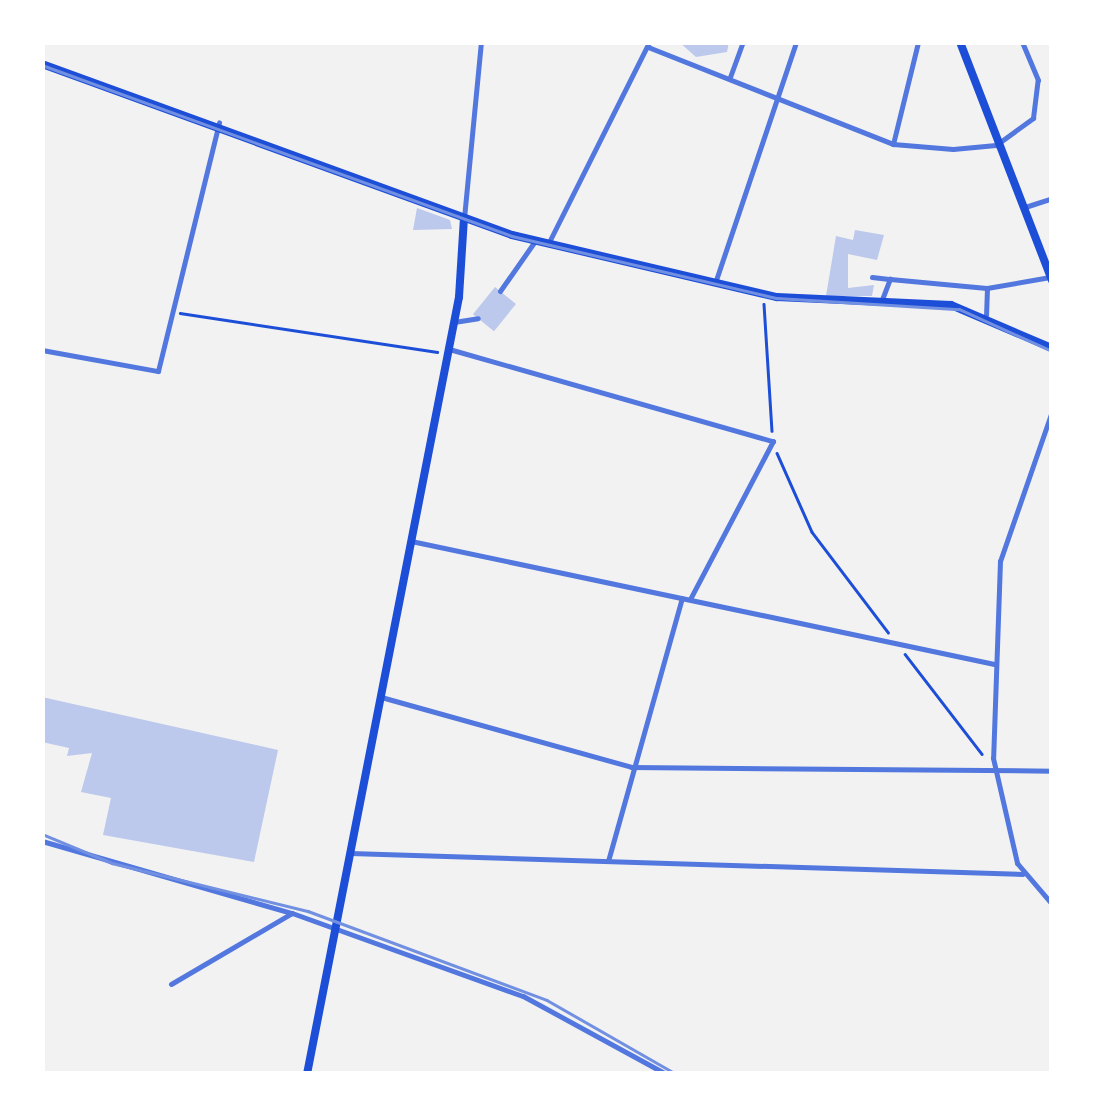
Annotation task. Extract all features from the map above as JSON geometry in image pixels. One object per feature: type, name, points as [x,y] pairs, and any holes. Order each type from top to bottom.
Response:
[{"type":"main road","points":[[960,42],[1051,279]]},
{"type":"main road","points":[[42,64],[220,122],[464,218],[548,244],[796,300],[880,302],[986,315],[1052,348]]},
{"type":"main road","points":[[307,1074],[449,351],[464,218]]},
{"type":"street","points":[[464,218],[481,42]]},
{"type":"street","points":[[730,77],[743,42]]},
{"type":"street","points":[[716,283],[780,101],[796,42]]},
{"type":"street","points":[[893,144],[918,42]]},
{"type":"street","points":[[548,244],[648,45],[893,144],[996,144],[1021,134],[1039,98],[1022,42]]},
{"type":"street","points":[[42,350],[150,375],[173,311],[220,122]]},
{"type":"street","points":[[1024,207],[1052,198]]},
{"type":"street","points":[[500,291],[535,240]]},
{"type":"street","points":[[872,277],[987,288],[1051,279]]},
{"type":"street","points":[[880,302],[890,279]]},
{"type":"street","points":[[986,315],[987,288]]},
{"type":"street","points":[[454,322],[478,318]]},
{"type":"street","points":[[449,351],[773,441],[690,599]]},
{"type":"street","points":[[1052,411],[1000,561],[992,758],[993,775],[1022,874],[1052,904]]},
{"type":"street","points":[[411,541],[994,664]]},
{"type":"street","points":[[608,861],[682,598]]},
{"type":"street","points":[[380,697],[632,767],[993,775],[1052,771]]},
{"type":"street","points":[[42,840],[292,914],[545,1004],[666,1074]]},
{"type":"street","points":[[350,853],[1022,874]]},
{"type":"street","points":[[171,984],[292,914]]},
{"type":"path","points":[[763,309],[773,441],[812,532],[977,752],[992,758]]},
{"type":"path","points":[[173,311],[449,351]]},
{"type":"building","points":[[679,42],[729,42],[727,52],[696,57]]},
{"type":"building","points":[[417,208],[450,220],[452,229],[413,230]]},
{"type":"building","points":[[855,230],[884,235],[877,260],[848,254],[848,288],[874,285],[872,296],[826,296],[836,236],[853,240]]},
{"type":"building","points":[[495,287],[516,304],[494,331],[473,314]]},
{"type":"building","points":[[42,697],[278,750],[254,862],[103,835],[111,798],[81,792],[92,753],[67,756],[69,748],[42,742]]},
{"type":"tram line","points":[[42,65],[512,236],[777,298],[959,309],[1052,351]]},
{"type":"tram line","points":[[42,834],[112,863],[308,911],[547,1000],[676,1074]]}]
